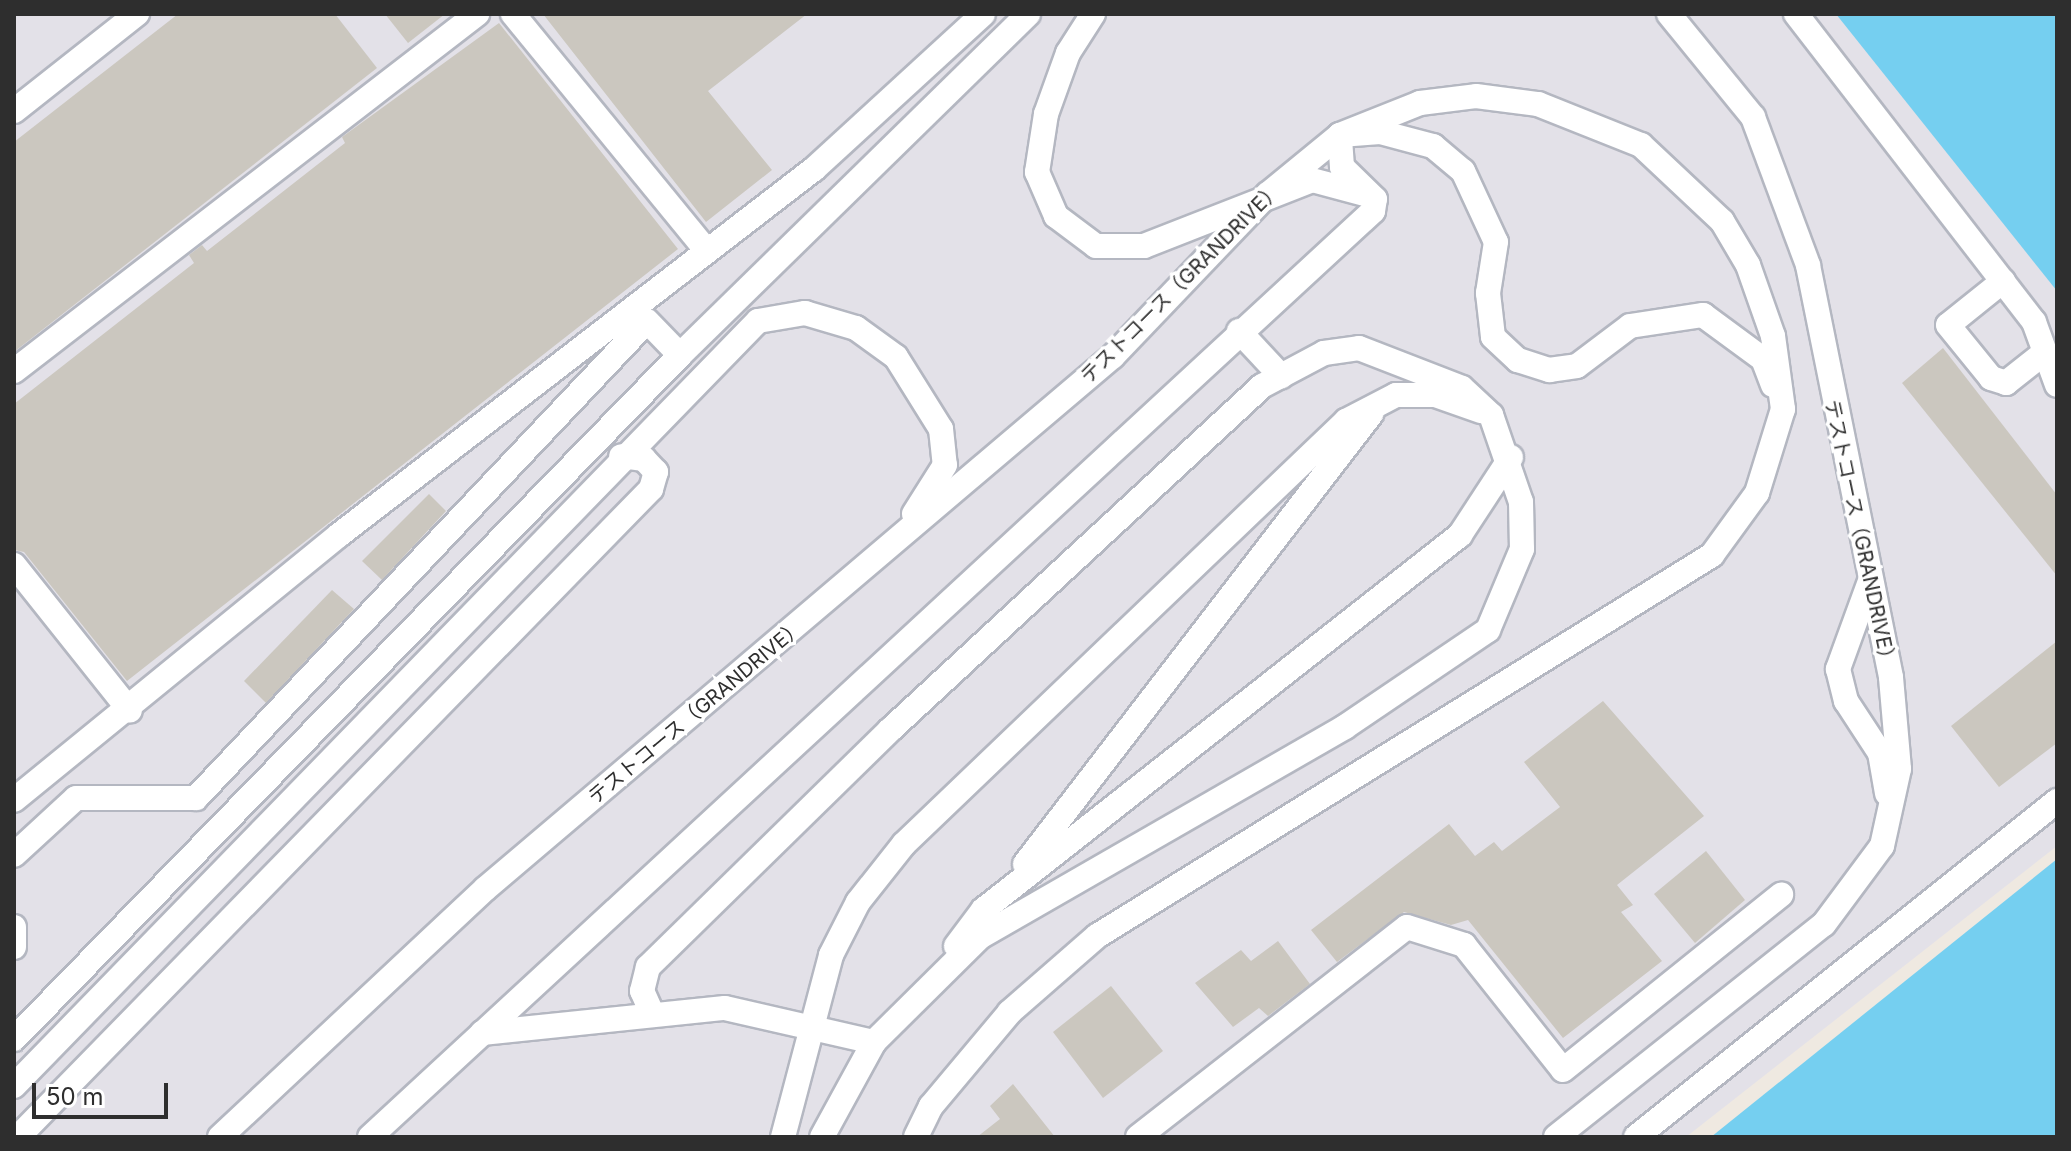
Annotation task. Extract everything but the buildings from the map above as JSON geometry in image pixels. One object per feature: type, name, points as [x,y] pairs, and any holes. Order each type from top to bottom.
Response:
[{"type":"lane","points":[[14,111],[137,14]]},
{"type":"lane","points":[[14,371],[477,14]]},
{"type":"lane","points":[[513,14],[706,250]]},
{"type":"lane","points":[[14,800],[130,711],[339,535],[814,169],[983,14]]},
{"type":"lane","points":[[14,1039],[680,355],[1028,14]]},
{"type":"lane","points":[[1093,14],[1068,53],[1046,114],[1037,172],[1056,216],[1096,246],[1144,246],[1268,194],[1312,180],[1375,199]]},
{"type":"lane","name":"テストコース（GRANDRIVE）","points":[[1556,1137],[1824,924],[1882,846],[1899,769],[1872,570],[1831,406],[1808,265],[1782,185],[1753,117],[1669,14]]},
{"type":"lane","points":[[1796,14],[2034,322],[2057,385]]},
{"type":"lane","name":"テストコース（GRANDRIVE）","points":[[220,1137],[485,889],[772,650],[1113,356],[1268,194],[1340,135],[1420,103],[1476,96],[1538,104],[1641,145],[1722,221],[1748,265],[1773,336],[1783,409],[1757,493],[1712,555],[1097,936],[1010,1012],[931,1106],[916,1137]]},
{"type":"lane","points":[[1375,199],[1342,167],[1340,135],[1380,132],[1433,146],[1463,171],[1496,242],[1493,337],[1518,360],[1549,370],[1577,366],[1630,326],[1703,315],[1763,359],[1783,409]]},
{"type":"lane","points":[[370,1137],[1239,331],[1373,211],[1375,199]]},
{"type":"lane","points":[[2003,281],[1948,325],[1991,378],[2006,383],[2044,353]]},
{"type":"lane","points":[[14,1086],[621,456],[758,321],[805,313],[856,328],[896,357],[941,429],[945,465],[923,505],[772,650]]},
{"type":"lane","points":[[14,855],[76,798],[196,798],[647,321],[680,355]]},
{"type":"lane","points":[[1239,331],[1281,376]]},
{"type":"lane","points":[[651,1011],[642,991],[648,967],[1199,441],[1281,376],[1324,353],[1359,348],[1449,381],[1491,415],[1511,457],[1522,549],[1488,630],[1345,727],[980,937],[930,980]]},
{"type":"lane","points":[[783,1137],[808,1025],[858,902],[904,844],[1346,421],[1396,395],[1435,395],[1491,415]]},
{"type":"lane","points":[[822,1137],[874,1042],[1002,895],[1378,405]]},
{"type":"lane","points":[[18,1137],[651,489],[656,472],[644,459],[621,456]]},
{"type":"lane","points":[[1002,895],[1460,535],[1511,457]]},
{"type":"lane","points":[[14,565],[130,711]]},
{"type":"lane","points":[[1872,570],[1838,669],[1846,701],[1880,753],[1888,820]]},
{"type":"lane","points":[[1636,1137],[2057,801]]},
{"type":"lane","points":[[1138,1137],[1407,927],[1464,945],[1563,1070],[1781,895]]},
{"type":"lane","points":[[14,927],[14,947]]},
{"type":"lane","points":[[482,1033],[651,1011],[725,1008],[874,1042]]},
{"type":"shaded area","points":[[14,14],[1856,14],[2057,281],[2057,846],[1686,1137],[14,1137]]},
{"type":"water","points":[[1836,14],[2057,14],[2057,291]]},
{"type":"water","points":[[2057,859],[2057,1137],[1711,1137]]}]
